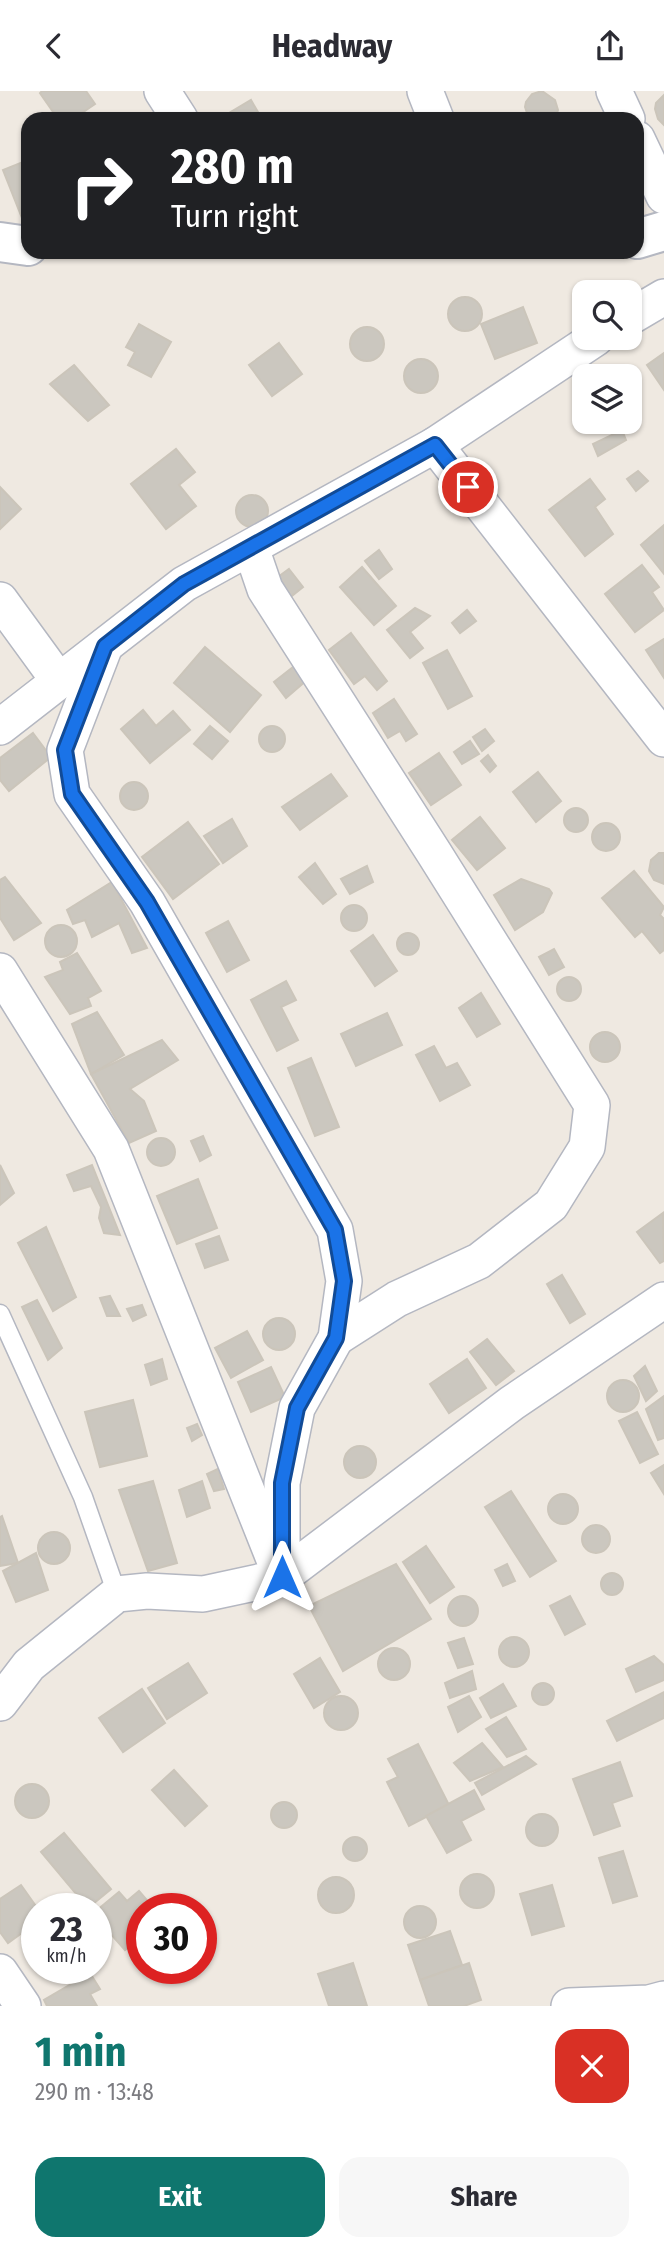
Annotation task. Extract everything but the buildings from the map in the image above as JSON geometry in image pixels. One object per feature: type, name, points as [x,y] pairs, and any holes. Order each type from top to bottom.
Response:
[{"type":"main road","points":[[644,237],[664,231]]},
{"type":"main road","points":[[0,242],[21,245]]},
{"type":"street","points":[[162,91],[176,112]]},
{"type":"street","points":[[425,91],[433,112]]},
{"type":"street","points":[[614,91],[624,112]]},
{"type":"street","points":[[644,154],[664,196]]},
{"type":"street","points":[[642,310],[664,297]]},
{"type":"street","points":[[0,727],[184,584],[435,445],[578,350]]},
{"type":"street","points":[[435,445],[664,739]]},
{"type":"street","points":[[251,548],[265,589],[435,853],[592,1105],[587,1147],[551,1205],[479,1261],[397,1299],[336,1338]]},
{"type":"street","points":[[0,600],[59,681]]},
{"type":"street","points":[[105,646],[65,750],[72,794],[147,902],[335,1230],[344,1281],[336,1338],[297,1408],[282,1483],[282,1577]]},
{"type":"street","points":[[0,971],[111,1149],[282,1577]]},
{"type":"street","points":[[0,1703],[14,1658],[117,1594],[147,1591],[203,1594],[282,1577],[512,1403],[664,1300]]},
{"type":"street","points":[[0,1972],[23,2006]]},
{"type":"street","points":[[569,2006],[664,2000]]},
{"type":"lane","points":[[0,1314],[83,1497],[117,1594]]},
{"type":"route","points":[[282,1577],[282,1483],[297,1408],[336,1338],[344,1281],[335,1230],[147,902],[72,794],[65,750],[105,646],[184,584],[435,445],[468,487]]}]
